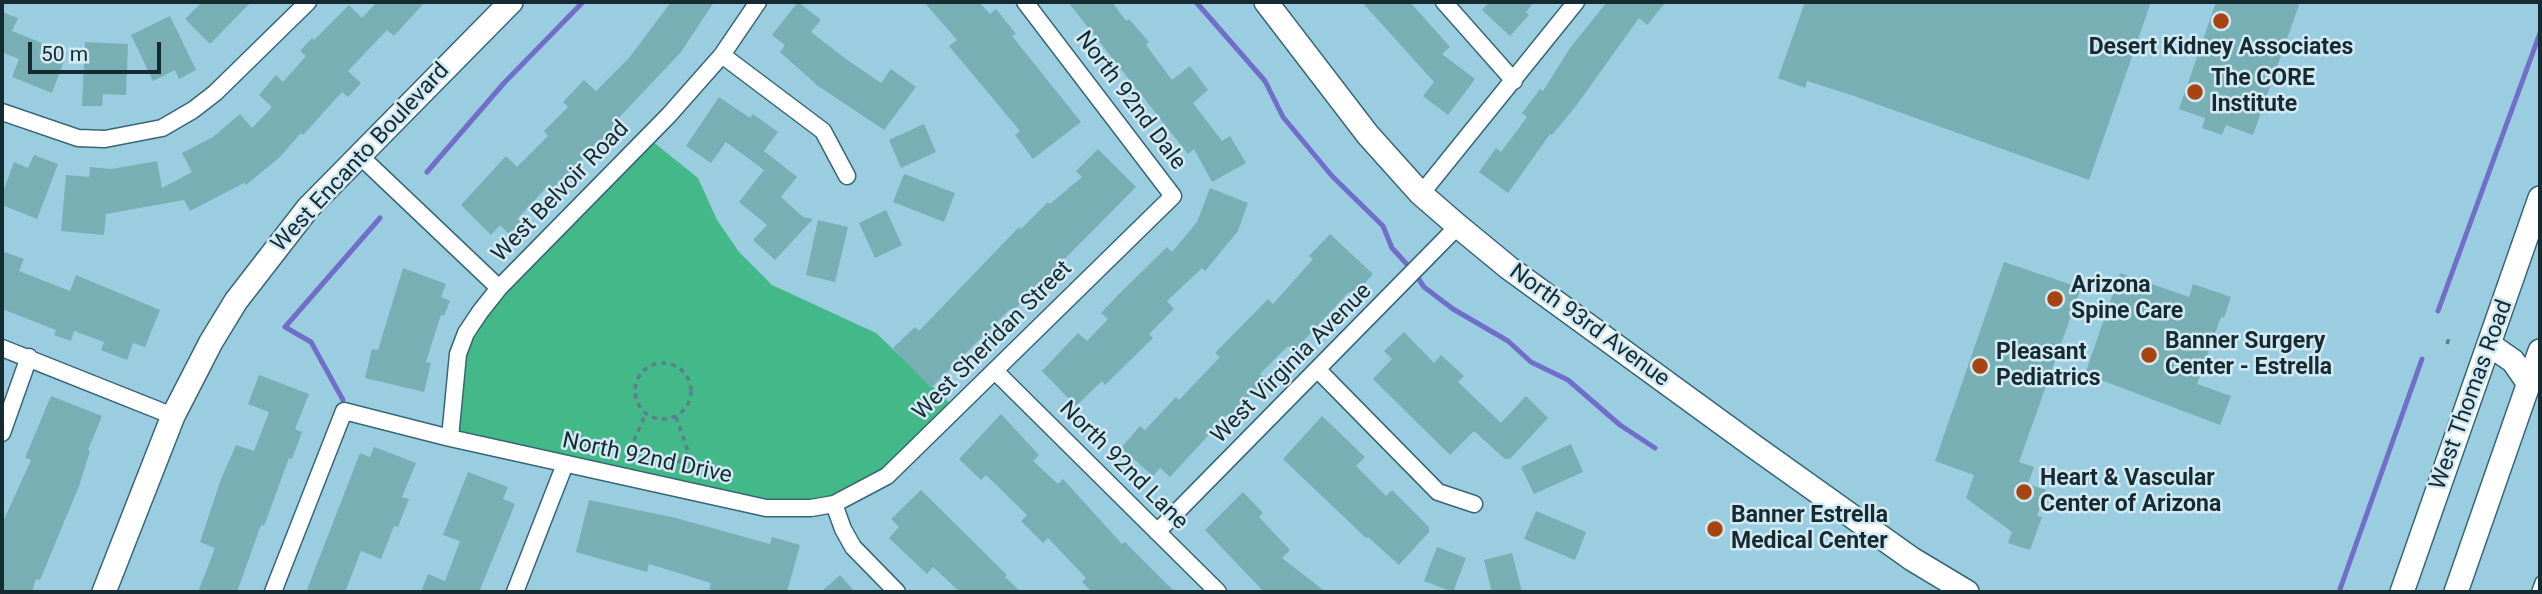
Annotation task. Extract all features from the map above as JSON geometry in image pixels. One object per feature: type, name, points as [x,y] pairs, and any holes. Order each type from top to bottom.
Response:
[{"type":"street","points":[[2,113],[78,138],[105,139],[162,128],[215,93],[308,2]]},
{"type":"street","name":"West Encanto Boulevard","points":[[104,592],[173,416],[211,342],[244,291],[308,208],[511,2]]},
{"type":"street","name":"West Belvoir Road","points":[[450,438],[458,354],[466,334],[499,288],[669,115],[722,55],[758,2]]},
{"type":"street","name":"North 92nd Dale","points":[[1024,2],[1173,195]]},
{"type":"street","name":"North 93rd Avenue","points":[[1266,2],[1368,135],[1421,194],[1458,226],[1509,268],[1752,445],[1912,559],[1966,592]]},
{"type":"street","points":[[1444,2],[1514,81]]},
{"type":"street","points":[[1421,194],[1576,2]]},
{"type":"street","points":[[722,55],[823,131],[847,176]]},
{"type":"street","points":[[359,155],[499,288]]},
{"type":"street","name":"West Sheridan Street","points":[[834,504],[887,476],[1173,195]]},
{"type":"street","name":"West Thomas Road","points":[[2402,592],[2540,198]]},
{"type":"street","name":"West Virginia Avenue","points":[[1157,532],[1319,371],[1458,226]]},
{"type":"street","points":[[2490,345],[2513,362],[2529,384]]},
{"type":"street","points":[[2,348],[173,416]]},
{"type":"street","points":[[2456,592],[2540,351]]},
{"type":"street","points":[[2,433],[29,357]]},
{"type":"street","name":"North 92nd Lane","points":[[995,371],[1218,592]]},
{"type":"street","points":[[1319,371],[1438,492],[1474,503]]},
{"type":"street","name":"North 92nd Drive","points":[[273,592],[344,411],[450,438],[766,508],[811,508],[834,504]]},
{"type":"street","points":[[515,592],[565,464]]},
{"type":"street","points":[[834,504],[853,547],[897,592]]},
{"type":"path","points":[[2447,344],[2449,338]]},
{"type":"path","points":[[664,362],[680,368],[690,381],[689,404],[676,416],[660,419],[646,414],[637,403],[636,381],[647,367],[664,362]]},
{"type":"path","points":[[626,459],[646,414]]},
{"type":"path","points":[[676,416],[697,477]]},
{"type":"path","points":[[671,470],[687,453]]},
{"type":"green space","points":[[647,137],[698,178],[717,220],[739,252],[772,285],[876,333],[956,409],[863,491],[786,509],[450,438],[466,333]]},
{"type":"building","points":[[202,2],[251,2],[210,44],[185,19]]},
{"type":"building","points":[[377,2],[425,2],[394,36],[387,30],[348,71],[361,83],[348,97],[342,92],[303,135],[301,133],[280,157],[246,185],[244,183],[190,211],[184,200],[106,214],[104,235],[61,231],[66,175],[89,177],[90,167],[112,169],[157,161],[162,188],[192,172],[182,153],[213,137],[240,114],[252,128],[272,107],[259,95],[276,75],[283,82],[306,56],[300,51],[312,38],[314,40],[349,5],[362,18]]},
{"type":"building","points":[[671,2],[714,2],[681,52],[613,124],[616,126],[550,191],[547,187],[517,219],[521,222],[509,234],[500,225],[491,235],[461,205],[506,156],[517,167],[548,136],[544,131],[568,107],[563,102],[584,80],[596,91],[629,58]]},
{"type":"building","points":[[798,2],[821,20],[811,32],[846,59],[881,83],[891,69],[916,87],[884,130],[818,86],[780,52],[785,45],[772,35]]},
{"type":"building","points":[[924,2],[979,2],[990,14],[996,9],[1016,34],[1012,36],[1081,122],[1033,159],[1015,135],[1020,131],[949,46],[957,40]]},
{"type":"building","points":[[1068,2],[1112,2],[1126,21],[1129,19],[1149,42],[1146,45],[1172,80],[1190,66],[1208,90],[1193,103],[1222,141],[1230,136],[1246,163],[1212,182],[1194,149],[1188,154]]},
{"type":"building","points":[[1362,2],[1410,2],[1450,47],[1442,54],[1475,79],[1448,115],[1423,96],[1434,82]]},
{"type":"building","points":[[1489,2],[1534,2],[1526,12],[1529,15],[1510,36],[1482,10]]},
{"type":"building","points":[[1607,2],[1666,2],[1647,25],[1639,18],[1576,106],[1552,135],[1550,134],[1508,193],[1479,172],[1496,148],[1501,152],[1527,117],[1522,113],[1540,89],[1543,91],[1570,48]]},
{"type":"building","points":[[1805,2],[2151,2],[2089,180],[1854,96],[1807,81],[1805,88],[1778,78]]},
{"type":"building","points":[[2216,2],[2300,2],[2253,135],[2226,125],[2222,135],[2202,128],[2205,118],[2179,109]]},
{"type":"building","points":[[2,12],[18,18],[12,31],[67,53],[52,93],[12,77],[19,59],[4,53],[2,56]]},
{"type":"building","points":[[170,16],[196,70],[179,79],[175,70],[153,81],[131,35]]},
{"type":"building","points":[[85,42],[128,44],[126,95],[103,94],[102,106],[82,106]]},
{"type":"building","points":[[719,97],[750,118],[753,114],[778,132],[764,151],[797,177],[781,197],[803,217],[813,219],[775,260],[753,240],[767,225],[739,202],[764,170],[726,142],[711,163],[686,146]]},
{"type":"building","points":[[924,124],[936,152],[901,168],[889,140]]},
{"type":"building","points":[[1098,149],[1136,187],[1012,312],[1010,309],[931,388],[893,348],[915,327],[919,331],[1019,227],[1021,229],[1048,202],[1050,204],[1082,177],[1076,171]]},
{"type":"building","points":[[34,155],[58,164],[37,219],[2,205],[2,195],[14,162],[28,168]]},
{"type":"building","points":[[904,174],[955,193],[944,222],[893,202]]},
{"type":"building","points":[[1210,188],[1248,203],[1238,231],[1205,271],[1202,268],[1167,301],[1174,309],[1149,334],[1153,338],[1105,385],[1102,381],[1076,406],[1042,371],[1078,333],[1087,341],[1108,319],[1101,313],[1119,294],[1167,247],[1172,252],[1197,222]]},
{"type":"building","points":[[886,210],[902,245],[875,258],[859,223]]},
{"type":"building","points":[[818,220],[848,227],[835,282],[806,275]]},
{"type":"building","points":[[1330,234],[1373,274],[1353,296],[1349,292],[1294,351],[1288,346],[1260,374],[1266,380],[1229,417],[1227,415],[1170,477],[1160,468],[1153,476],[1121,448],[1140,426],[1145,430],[1176,397],[1179,400],[1220,357],[1215,353],[1268,299],[1273,304],[1313,259],[1309,256]]},
{"type":"building","points":[[2,251],[24,259],[19,271],[70,291],[76,275],[160,310],[145,347],[133,343],[127,360],[101,350],[104,342],[74,331],[71,341],[54,335],[56,330],[2,309]]},
{"type":"building","points":[[2004,262],[2081,288],[2019,462],[2034,467],[2028,484],[2046,490],[2037,516],[2042,517],[2030,550],[2008,543],[2012,532],[1966,498],[1974,475],[1935,461]]},
{"type":"building","points":[[403,268],[446,284],[441,297],[450,301],[444,316],[441,315],[426,362],[431,363],[424,392],[365,378],[372,349],[378,350]]},
{"type":"building","name":"Banner Surgery Center - Estrella","points":[[2120,273],[2189,297],[2193,284],[2231,297],[2197,384],[2231,396],[2220,425],[2085,374]]},
{"type":"building","points":[[1404,332],[1434,363],[1441,355],[1464,376],[1458,382],[1501,423],[1526,396],[1548,418],[1510,459],[1505,459],[1474,431],[1450,455],[1373,379],[1392,359],[1384,351]]},
{"type":"building","points":[[259,375],[309,394],[295,429],[302,432],[292,459],[289,458],[264,526],[261,525],[237,592],[198,592],[215,548],[200,542],[221,479],[236,445],[254,451],[269,412],[248,404]]},
{"type":"building","points":[[51,396],[102,416],[88,450],[90,451],[79,486],[40,580],[36,579],[32,592],[2,592],[2,524],[31,460],[25,458]]},
{"type":"building","points":[[1001,414],[1039,455],[1033,461],[1058,484],[1063,479],[1122,544],[1125,542],[1175,592],[1092,592],[1082,582],[1086,578],[1048,538],[1043,543],[1021,521],[1027,515],[986,475],[981,480],[959,459]]},
{"type":"building","points":[[1322,416],[1365,457],[1356,466],[1386,496],[1392,490],[1429,527],[1429,532],[1399,565],[1366,538],[1283,459]]},
{"type":"building","points":[[1571,444],[1583,472],[1534,494],[1521,467]]},
{"type":"building","points":[[374,447],[416,463],[402,497],[409,499],[398,527],[394,526],[381,559],[361,551],[345,592],[306,592],[360,453],[370,457]]},
{"type":"building","points":[[468,472],[508,487],[503,499],[515,504],[479,592],[421,592],[428,574],[445,581],[460,541],[443,535]]},
{"type":"building","points":[[921,490],[1021,592],[960,592],[933,567],[927,574],[889,538],[899,527],[891,519]]},
{"type":"building","points":[[1243,492],[1263,513],[1259,517],[1290,550],[1282,558],[1326,592],[1264,592],[1205,530]]},
{"type":"building","points":[[589,500],[676,518],[770,544],[772,537],[800,545],[787,592],[720,592],[709,589],[711,583],[649,564],[647,572],[576,552]]},
{"type":"building","points":[[1536,511],[1586,532],[1575,560],[1524,539]]},
{"type":"building","points":[[1437,547],[1466,558],[1453,592],[1424,581]]},
{"type":"building","points":[[1512,553],[1522,592],[1492,592],[1484,560]]},
{"type":"building","points":[[840,575],[855,592],[821,592]]},
{"type":"waterway","points":[[427,172],[504,83],[583,2]]},
{"type":"waterway","points":[[1196,2],[1265,81],[1283,117],[1332,176],[1383,226],[1392,248],[1424,287],[1453,309],[1508,341],[1531,362],[1568,380],[1620,425],[1655,448]]},
{"type":"waterway","points":[[2438,311],[2540,33]]},
{"type":"waterway","points":[[343,400],[311,342],[285,327],[380,218]]},
{"type":"waterway","points":[[2339,592],[2422,359]]},
{"type":"place","name":"Desert Kidney Associates","points":[[2221,21]]},
{"type":"place","name":"The CORE Institute","points":[[2195,92]]},
{"type":"place","name":"Arizona Spine Care","points":[[2055,299]]},
{"type":"place","name":"Banner Surgery Center - Estrella","points":[[2149,355]]},
{"type":"place","name":"Pleasant Pediatrics","points":[[1980,366]]},
{"type":"place","name":"Heart & Vascular Center of Arizona","points":[[2024,492]]},
{"type":"place","name":"Banner Estrella Medical Center","points":[[1715,529]]}]
